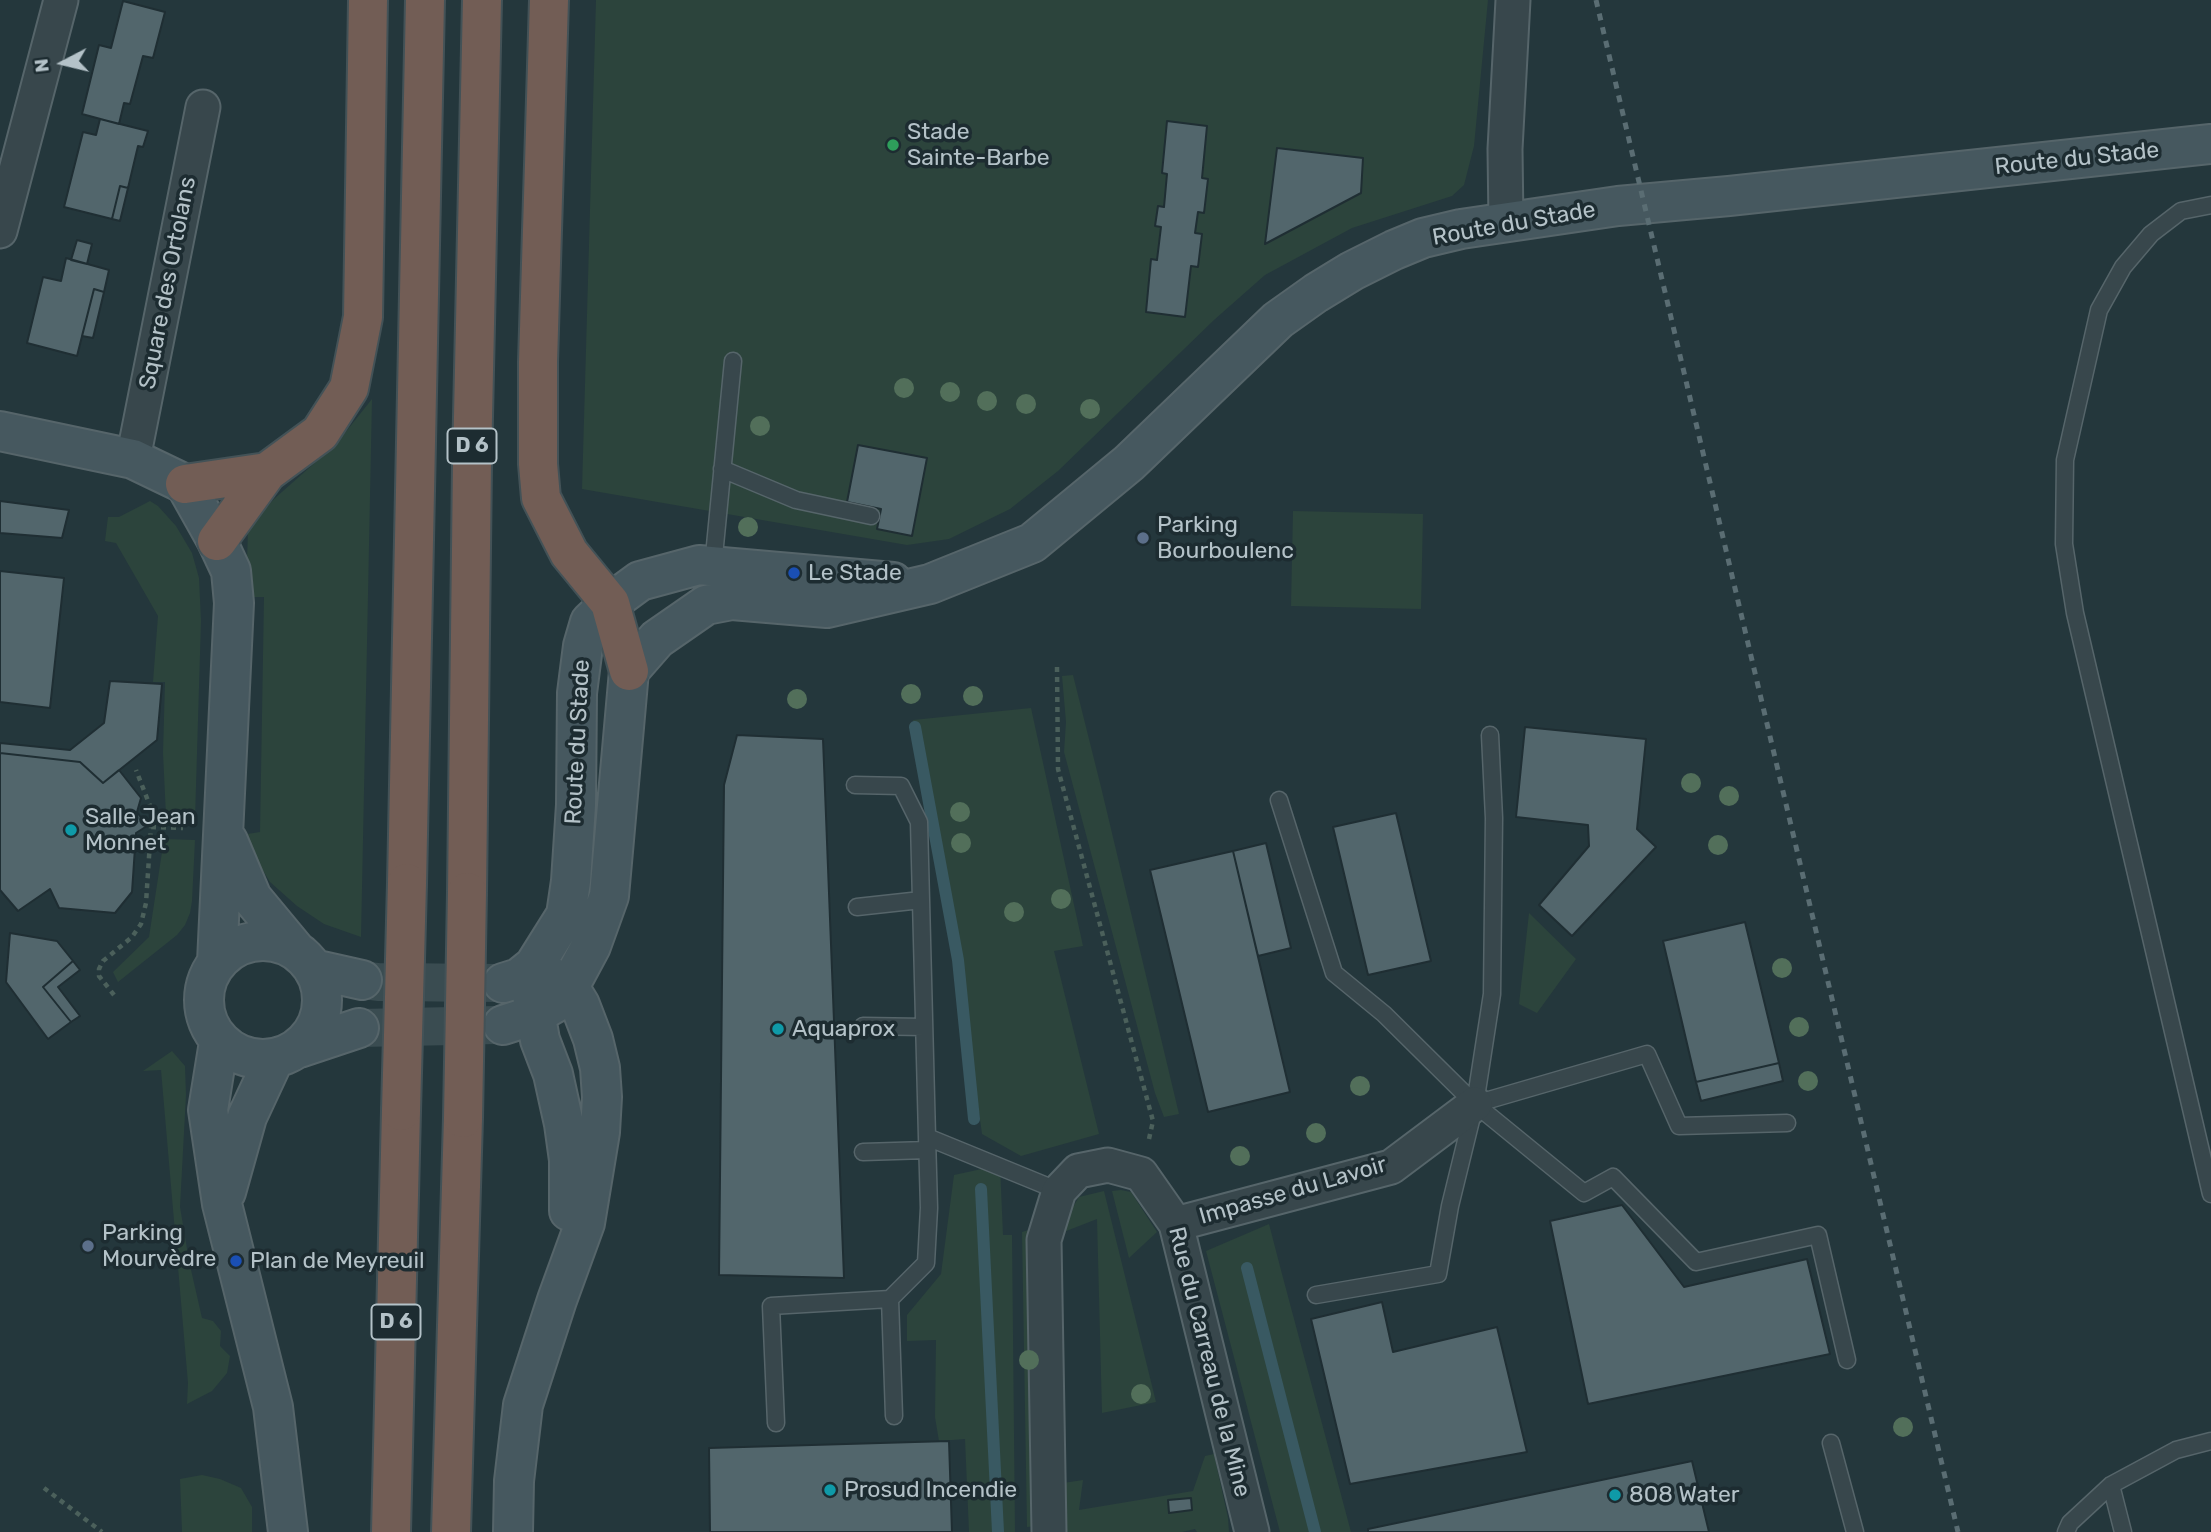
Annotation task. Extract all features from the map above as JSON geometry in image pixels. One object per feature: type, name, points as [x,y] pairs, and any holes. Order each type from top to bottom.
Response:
[{"type":"highway","points":[[217,541],[267,472],[320,433],[349,388],[363,317],[368,0]]},
{"type":"highway","name":"D 6","points":[[391,1532],[425,0]]},
{"type":"highway","name":"D 6","points":[[451,1532],[463,1118],[472,464],[482,0]]},
{"type":"highway","points":[[549,0],[538,362],[541,498],[569,553],[610,603],[629,671]]},
{"type":"highway","points":[[185,484],[267,472]]},
{"type":"street","points":[[0,231],[61,0]]},
{"type":"street","points":[[1506,223],[1505,149],[1513,0]]},
{"type":"street","name":"Square des Ortolans","points":[[133,459],[203,107]]},
{"type":"street","name":"Route du Stade","points":[[713,585],[930,584],[1032,544],[1129,463],[1278,320],[1316,293],[1362,266],[1423,238],[1461,229],[1618,206],[2211,145]]},
{"type":"street","points":[[0,431],[133,459],[185,484],[231,571],[234,603],[206,829],[217,962]]},
{"type":"street","name":"Route du Stade","points":[[518,974],[566,915],[576,805],[577,693],[583,646],[590,622],[640,581],[699,565],[713,585]]},
{"type":"street","name":"Route du Stade","points":[[519,1020],[555,1003],[569,987],[591,946],[609,896],[629,671],[657,639],[706,605],[713,585]]},
{"type":"street","points":[[206,829],[252,898],[305,960],[321,985],[323,1002],[320,1019],[311,1035],[287,1053],[247,1117],[222,1204]]},
{"type":"street","points":[[359,1028],[287,1053],[254,1060],[235,1054],[219,1042],[209,1027],[203,996],[207,979],[217,962],[230,950],[263,940],[280,943],[305,960],[362,980]]},
{"type":"street","points":[[513,1532],[514,1481],[523,1405],[585,1223],[600,1132],[602,1097],[600,1068],[593,1039],[580,1005],[569,987],[518,974]]},
{"type":"street","points":[[518,974],[531,997],[519,1020],[540,1040],[556,1085],[569,1160],[569,1221],[557,1300]]},
{"type":"street","points":[[219,1042],[208,1110],[222,1204],[273,1407],[288,1532]]},
{"type":"street","name":"Impasse du Lavoir","points":[[1176,1224],[1391,1167],[1475,1104]]},
{"type":"street","points":[[1049,1532],[1044,1240],[1059,1191],[1078,1171],[1108,1165],[1141,1174]]},
{"type":"street","name":"Rue du Carreau de la Mine","points":[[1141,1174],[1176,1224],[1252,1532]]},
{"type":"lane","points":[[2211,205],[2182,211],[2151,234],[2123,267],[2099,310],[2065,460],[2064,544],[2075,613],[2211,1194]]},
{"type":"lane","points":[[713,585],[733,361]]},
{"type":"lane","points":[[722,469],[796,500],[871,516]]},
{"type":"lane","points":[[1316,1296],[1438,1274],[1450,1206],[1475,1104],[1492,994],[1494,818],[1490,735]]},
{"type":"lane","points":[[776,1423],[771,1306],[890,1299],[926,1263],[929,1208],[919,822],[901,786],[855,785]]},
{"type":"lane","points":[[1279,800],[1334,974],[1384,1014],[1475,1104],[1584,1193],[1613,1177],[1696,1262],[1818,1235],[1847,1360]]},
{"type":"lane","points":[[857,906],[921,900]]},
{"type":"lane","points":[[863,1026],[925,1027]]},
{"type":"lane","points":[[1475,1104],[1647,1054],[1679,1126],[1787,1124]]},
{"type":"lane","points":[[863,1152],[927,1143],[1059,1191]]},
{"type":"lane","points":[[890,1299],[894,1416]]},
{"type":"lane","points":[[2069,1529],[2111,1485],[2176,1450],[2211,1441]]},
{"type":"lane","points":[[1831,1443],[1855,1532]]},
{"type":"lane","points":[[2111,1485],[2123,1532]]},
{"type":"path","points":[[1057,667],[1058,769],[1153,1121],[1141,1174]]},
{"type":"path","points":[[114,995],[99,976],[99,969],[103,961],[132,937],[142,924],[146,903],[152,811],[136,770]]},
{"type":"path","points":[[151,827],[206,829]]},
{"type":"path","points":[[44,1488],[102,1532]]},
{"type":"green space","points":[[596,0],[1488,0],[1474,146],[1464,185],[1452,196],[1352,228],[1265,275],[1214,320],[1058,471],[1010,509],[949,539],[907,545],[582,489]]},
{"type":"green space","points":[[372,399],[361,937],[324,924],[297,906],[270,882],[241,835],[260,832],[264,597],[246,597],[248,528],[274,499],[336,444]]},
{"type":"green space","points":[[150,501],[176,526],[192,553],[199,578],[201,621],[195,819],[166,816],[163,753],[165,682],[153,682],[158,616],[116,543],[105,541],[108,517],[119,517]]},
{"type":"green space","points":[[1293,511],[1423,514],[1421,609],[1291,606]]},
{"type":"green space","points":[[1073,675],[1179,1114],[1164,1117],[1155,1093],[1064,752],[1066,722],[1062,676]]},
{"type":"green space","points":[[1031,708],[1083,946],[1054,951],[1099,1134],[1021,1156],[982,1134],[958,960],[913,720]]},
{"type":"green space","points":[[164,839],[195,840],[190,913],[177,935],[118,982],[113,972],[149,937]]},
{"type":"green space","points":[[1529,913],[1576,959],[1537,1013],[1519,1004]]},
{"type":"green space","points":[[172,1051],[185,1066],[180,1207],[189,1261],[202,1318],[213,1321],[221,1331],[220,1346],[230,1356],[227,1373],[212,1391],[187,1404],[188,1383],[161,1070],[143,1071]]},
{"type":"green space","points":[[1000,1165],[1003,1235],[1012,1235],[1015,1532],[969,1532],[965,1439],[939,1441],[935,1417],[936,1340],[907,1341],[907,1315],[941,1274],[954,1175]]},
{"type":"green space","points":[[1104,1191],[1156,1402],[1102,1413],[1097,1219],[1056,1235],[1079,1197]]},
{"type":"green space","points":[[1112,1191],[1131,1192],[1157,1232],[1129,1258]]},
{"type":"green space","points":[[1269,1224],[1351,1532],[1280,1532],[1206,1251]]},
{"type":"green space","points":[[1032,1229],[1039,1526],[1027,1527],[1022,1232]]},
{"type":"green space","points":[[1214,1454],[1229,1532],[1197,1532],[1195,1529],[1182,1532],[1064,1532],[1063,1483],[1083,1480],[1079,1510],[1193,1491],[1205,1456]]},
{"type":"green space","points":[[202,1475],[241,1488],[252,1507],[252,1532],[182,1532],[180,1479]]},
{"type":"building","points":[[123,1],[165,12],[153,58],[143,56],[130,104],[124,103],[119,124],[82,114],[99,45],[111,48]]},
{"type":"building","points":[[100,119],[148,131],[143,147],[138,146],[128,188],[120,186],[112,219],[64,207],[83,132],[96,135]]},
{"type":"building","points":[[1167,121],[1207,126],[1202,178],[1208,179],[1204,213],[1198,212],[1195,233],[1202,234],[1198,267],[1191,266],[1185,317],[1146,312],[1151,259],[1157,260],[1161,227],[1155,226],[1158,206],[1164,207],[1167,174],[1162,173]]},
{"type":"building","points":[[1277,148],[1363,158],[1361,193],[1265,244]]},
{"type":"building","points":[[120,186],[128,188],[120,221],[112,219]]},
{"type":"building","points":[[77,240],[92,244],[87,264],[71,260]]},
{"type":"building","points":[[66,258],[109,270],[104,292],[94,289],[77,356],[27,343],[43,277],[61,281]]},
{"type":"building","points":[[94,289],[104,292],[93,338],[82,336]]},
{"type":"building","points":[[858,445],[927,458],[912,536],[877,529],[881,509],[847,502]]},
{"type":"building","points":[[0,501],[69,510],[62,538],[0,533]]},
{"type":"building","points":[[0,571],[64,578],[50,708],[0,702]]},
{"type":"building","points":[[110,681],[162,684],[157,740],[103,783],[80,762],[0,753],[0,743],[70,750],[104,723]]},
{"type":"building","points":[[1525,727],[1646,739],[1637,829],[1656,847],[1572,936],[1539,905],[1589,846],[1588,825],[1516,817]]},
{"type":"building","name":"Aquaprox","points":[[737,735],[823,739],[844,1278],[719,1275],[724,785]]},
{"type":"building","name":"Salle Jean Monnet","points":[[0,753],[80,762],[103,783],[119,770],[141,798],[137,812],[147,826],[136,833],[132,892],[115,913],[59,908],[50,889],[18,911],[0,890]]},
{"type":"building","points":[[1396,813],[1431,961],[1368,975],[1333,827]]},
{"type":"building","points":[[1266,843],[1291,948],[1258,956],[1233,851]]},
{"type":"building","points":[[1233,851],[1290,1092],[1208,1112],[1150,870]]},
{"type":"building","points":[[1745,922],[1779,1063],[1696,1082],[1663,941]]},
{"type":"building","points":[[10,933],[57,941],[73,961],[43,987],[71,1022],[48,1039],[6,982]]},
{"type":"building","points":[[73,961],[80,970],[58,987],[80,1016],[71,1022],[43,987]]},
{"type":"building","points":[[1779,1063],[1783,1081],[1701,1101],[1696,1082]]},
{"type":"building","points":[[1622,1205],[1684,1287],[1807,1259],[1830,1354],[1588,1404],[1550,1221]]},
{"type":"building","points":[[1382,1302],[1393,1352],[1497,1327],[1527,1452],[1350,1484],[1311,1319]]},
{"type":"building","name":"Prosud Incendie","points":[[949,1441],[952,1532],[710,1532],[709,1448]]},
{"type":"building","name":"808 Water","points":[[1692,1461],[1709,1532],[1368,1532],[1368,1529]]},
{"type":"building","points":[[1191,1498],[1192,1510],[1169,1513],[1168,1500]]},
{"type":"waterway","points":[[915,727],[958,960],[974,1119]]},
{"type":"waterway","points":[[981,1189],[998,1532]]},
{"type":"waterway","points":[[1247,1268],[1315,1532]]},
{"type":"tunnel","points":[[362,980],[497,983]]},
{"type":"tunnel","points":[[359,1028],[497,1025]]},
{"type":"railway","points":[[1596,0],[1958,1532]]},
{"type":"place","name":"Stade Sainte-Barbe","points":[[893,145]]},
{"type":"place","name":"Parking Bourboulenc","points":[[1143,538]]},
{"type":"place","name":"Le Stade","points":[[794,573]]},
{"type":"place","name":"Salle Jean Monnet","points":[[71,830]]},
{"type":"place","name":"Aquaprox","points":[[778,1029]]},
{"type":"place","name":"Parking Mourvèdre","points":[[88,1246]]},
{"type":"place","name":"Plan de Meyreuil","points":[[236,1261]]},
{"type":"place","name":"Prosud Incendie","points":[[830,1490]]},
{"type":"place","name":"808 Water","points":[[1615,1495]]}]
